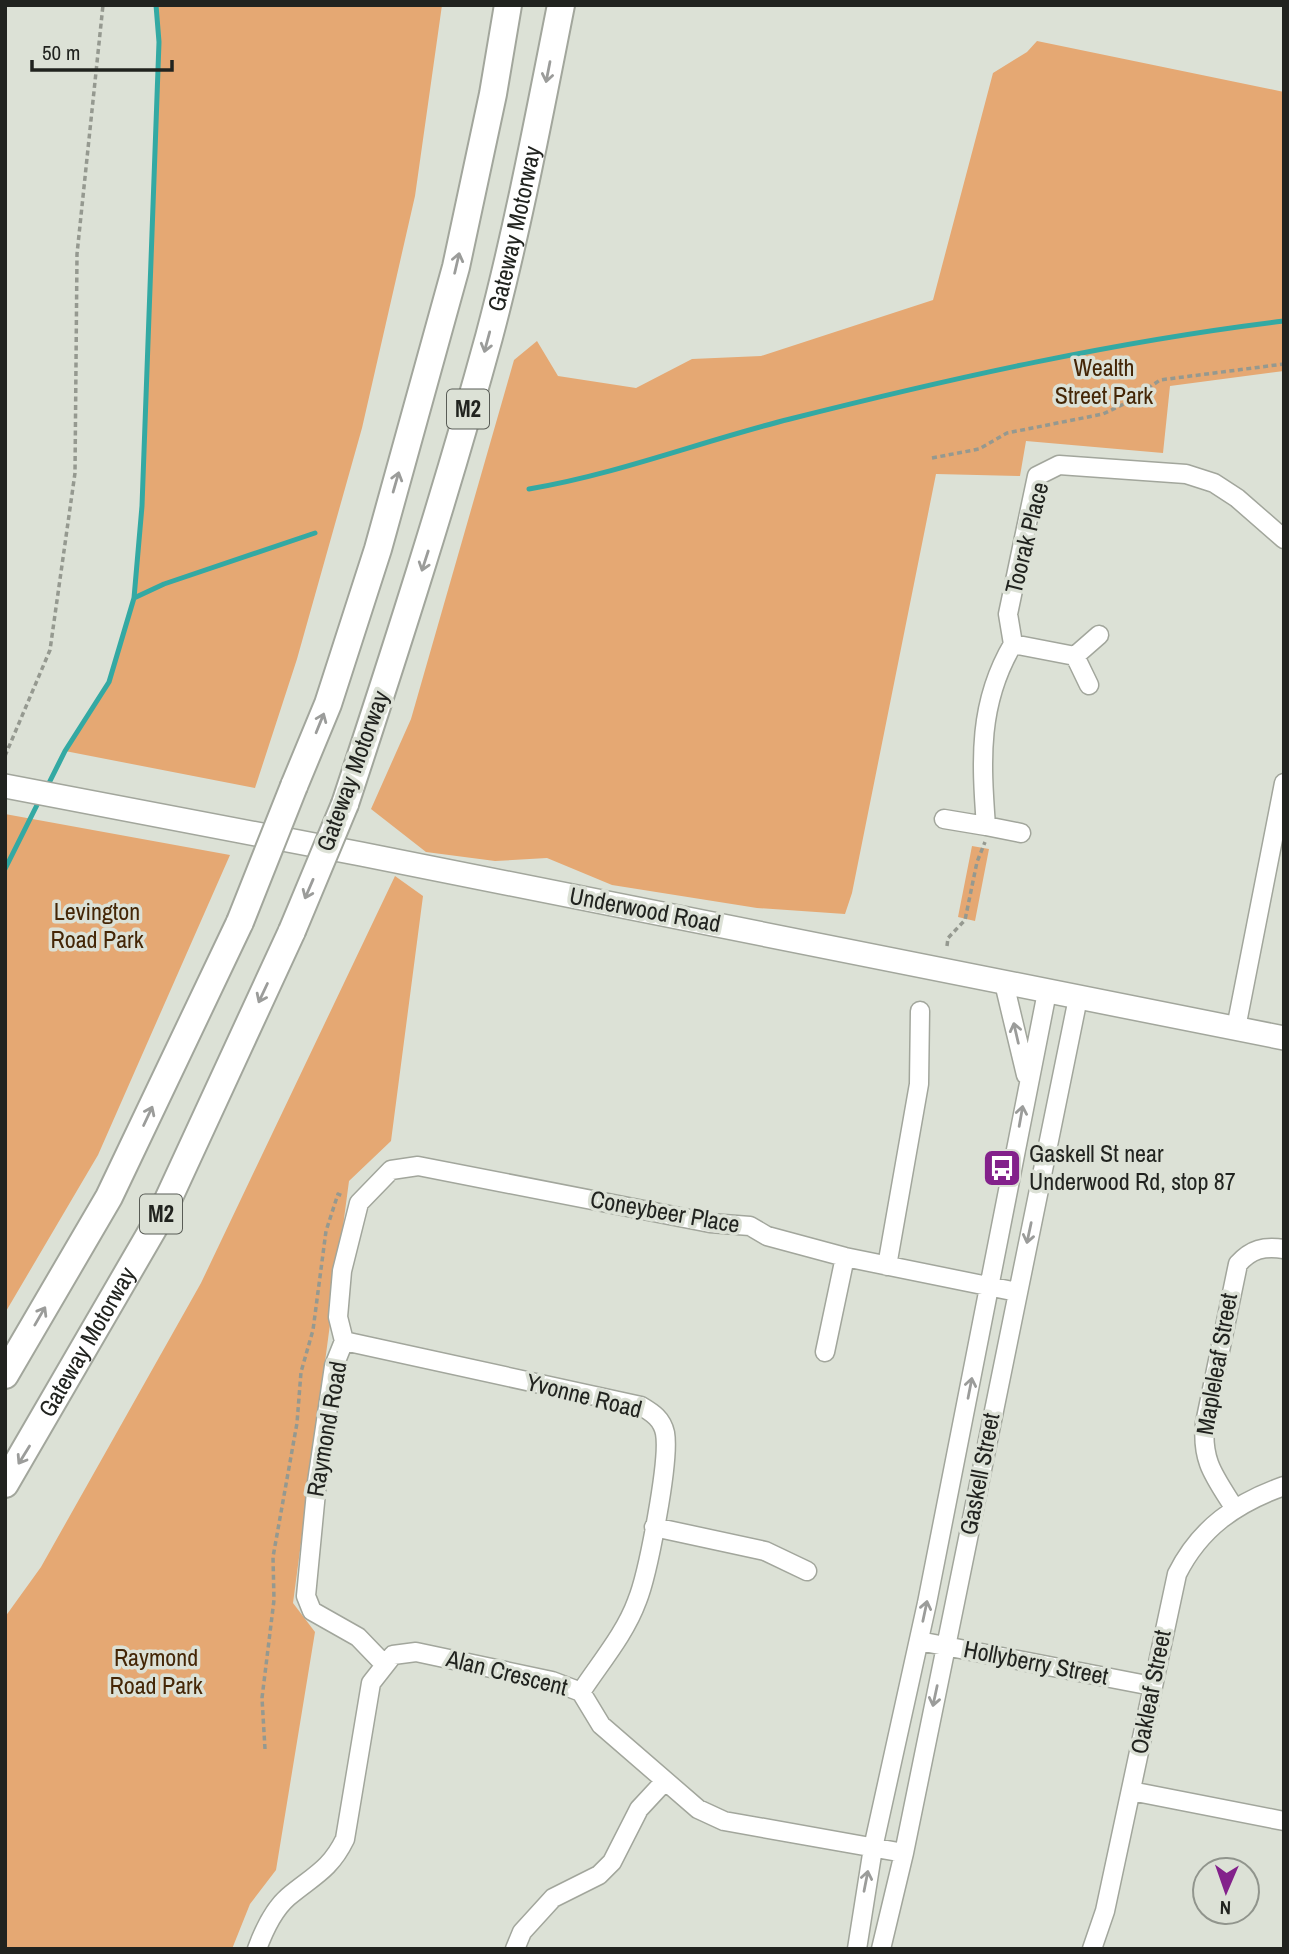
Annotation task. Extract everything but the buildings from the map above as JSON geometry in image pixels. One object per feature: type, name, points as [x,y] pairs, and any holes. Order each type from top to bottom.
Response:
[{"type":"highway","name":"Gateway Motorway","points":[[5,1374],[109,1197],[240,922],[328,704],[378,549],[456,267],[493,94],[508,5]]},
{"type":"highway","name":"Gateway Motorway","points":[[5,1484],[160,1217],[292,931],[345,804],[430,544],[489,335],[529,167],[561,5]]},
{"type":"main road","name":"Underwood Road","points":[[5,786],[1284,1038]]},
{"type":"street","name":"Toorak Place","points":[[1013,644],[1008,614],[1037,476],[1059,465],[1186,474],[1214,483],[1237,498],[1284,539]]},
{"type":"street","points":[[1075,656],[1100,635]]},
{"type":"street","points":[[986,826],[980,757],[998,670],[1013,644],[1075,656]]},
{"type":"street","points":[[1075,656],[1089,685]]},
{"type":"street","points":[[1236,1028],[1284,783]]},
{"type":"street","points":[[944,818],[1021,833]]},
{"type":"street","name":"Gaskell Street","points":[[1004,983],[1027,1082]]},
{"type":"street","name":"Gaskell Street","points":[[856,1949],[873,1848],[919,1641],[990,1287],[1027,1082],[1047,992]]},
{"type":"street","name":"Gaskell Street","points":[[881,1949],[904,1853],[1078,998]]},
{"type":"street","points":[[887,1266],[919,1084],[920,1010]]},
{"type":"street","name":"Coneybeer Place","points":[[359,1203],[391,1170],[418,1166],[710,1223],[750,1226],[767,1236],[845,1258],[1017,1292]]},
{"type":"street","name":"Raymond Road","points":[[359,1203],[342,1271],[338,1317],[344,1341],[334,1366],[306,1596],[312,1611],[358,1637],[385,1665]]},
{"type":"street","name":"Mapleleaf Street","points":[[1235,1509],[1206,1463],[1203,1444],[1205,1423],[1238,1264],[1249,1252],[1269,1247],[1284,1248]]},
{"type":"street","points":[[825,1352],[845,1258]]},
{"type":"street","name":"Yvonne Road","points":[[344,1341],[641,1406],[658,1417],[666,1446],[654,1527],[638,1601],[624,1628],[581,1692]]},
{"type":"street","name":"Oakleaf Street","points":[[1092,1949],[1100,1932],[1177,1574],[1189,1549],[1203,1533],[1235,1509],[1284,1486]]},
{"type":"street","points":[[654,1527],[765,1551],[807,1571]]},
{"type":"street","name":"Hollyberry Street","points":[[919,1641],[1152,1686]]},
{"type":"street","name":"Alan Crescent","points":[[385,1665],[393,1655],[416,1652],[552,1681],[581,1692],[601,1725],[698,1810],[724,1821],[904,1853]]},
{"type":"street","points":[[257,1949],[273,1915],[286,1899],[324,1871],[335,1859],[345,1839],[371,1683],[385,1665]]},
{"type":"street","points":[[515,1949],[522,1932],[554,1898],[599,1875],[612,1862],[639,1809],[665,1781]]},
{"type":"street","points":[[1131,1791],[1284,1821]]},
{"type":"path","points":[[5,756],[50,650],[75,473],[77,254],[103,5]]},
{"type":"path","points":[[932,458],[979,449],[1018,431],[1103,414],[1128,402],[1160,380],[1284,364]]},
{"type":"path","points":[[947,946],[948,938],[965,920],[977,862],[984,849],[986,826]]},
{"type":"path","points":[[265,1749],[262,1698],[274,1600],[273,1557],[298,1423],[301,1373],[313,1330],[326,1231],[338,1194],[359,1203]]},
{"type":"green space","points":[[156,5],[442,5],[415,196],[362,428],[297,659],[255,788],[65,751],[109,682],[134,598],[142,506],[159,42]]},
{"type":"green space","name":"Wealth Street Park","points":[[1037,41],[1284,92],[1284,371],[1170,386],[1163,453],[1026,441],[1020,476],[936,474],[852,893],[845,914],[757,908],[612,885],[547,858],[495,861],[426,852],[371,809],[411,719],[514,360],[537,341],[558,376],[636,388],[692,359],[761,356],[933,300],[993,73],[1027,52]]},
{"type":"green space","name":"Levington Road Park","points":[[5,814],[230,855],[98,1155],[5,1313]]},
{"type":"green space","points":[[972,846],[989,849],[975,921],[958,917]]},
{"type":"green space","name":"Raymond Road Park","points":[[395,876],[423,896],[391,1141],[349,1181],[293,1603],[315,1632],[276,1870],[250,1904],[232,1949],[5,1949],[5,1617],[41,1567],[201,1283]]},
{"type":"waterway","points":[[46,789],[65,751],[109,682],[134,598],[142,506],[159,42],[156,5]]},
{"type":"waterway","points":[[529,489],[595,475],[790,419],[974,375],[1160,339],[1284,321]]},
{"type":"waterway","points":[[134,598],[164,584],[315,533]]},
{"type":"waterway","points":[[5,869],[41,797]]},
{"type":"place","name":"Gaskell St near Underwood Rd, stop 87","points":[[1002,1168]]}]
